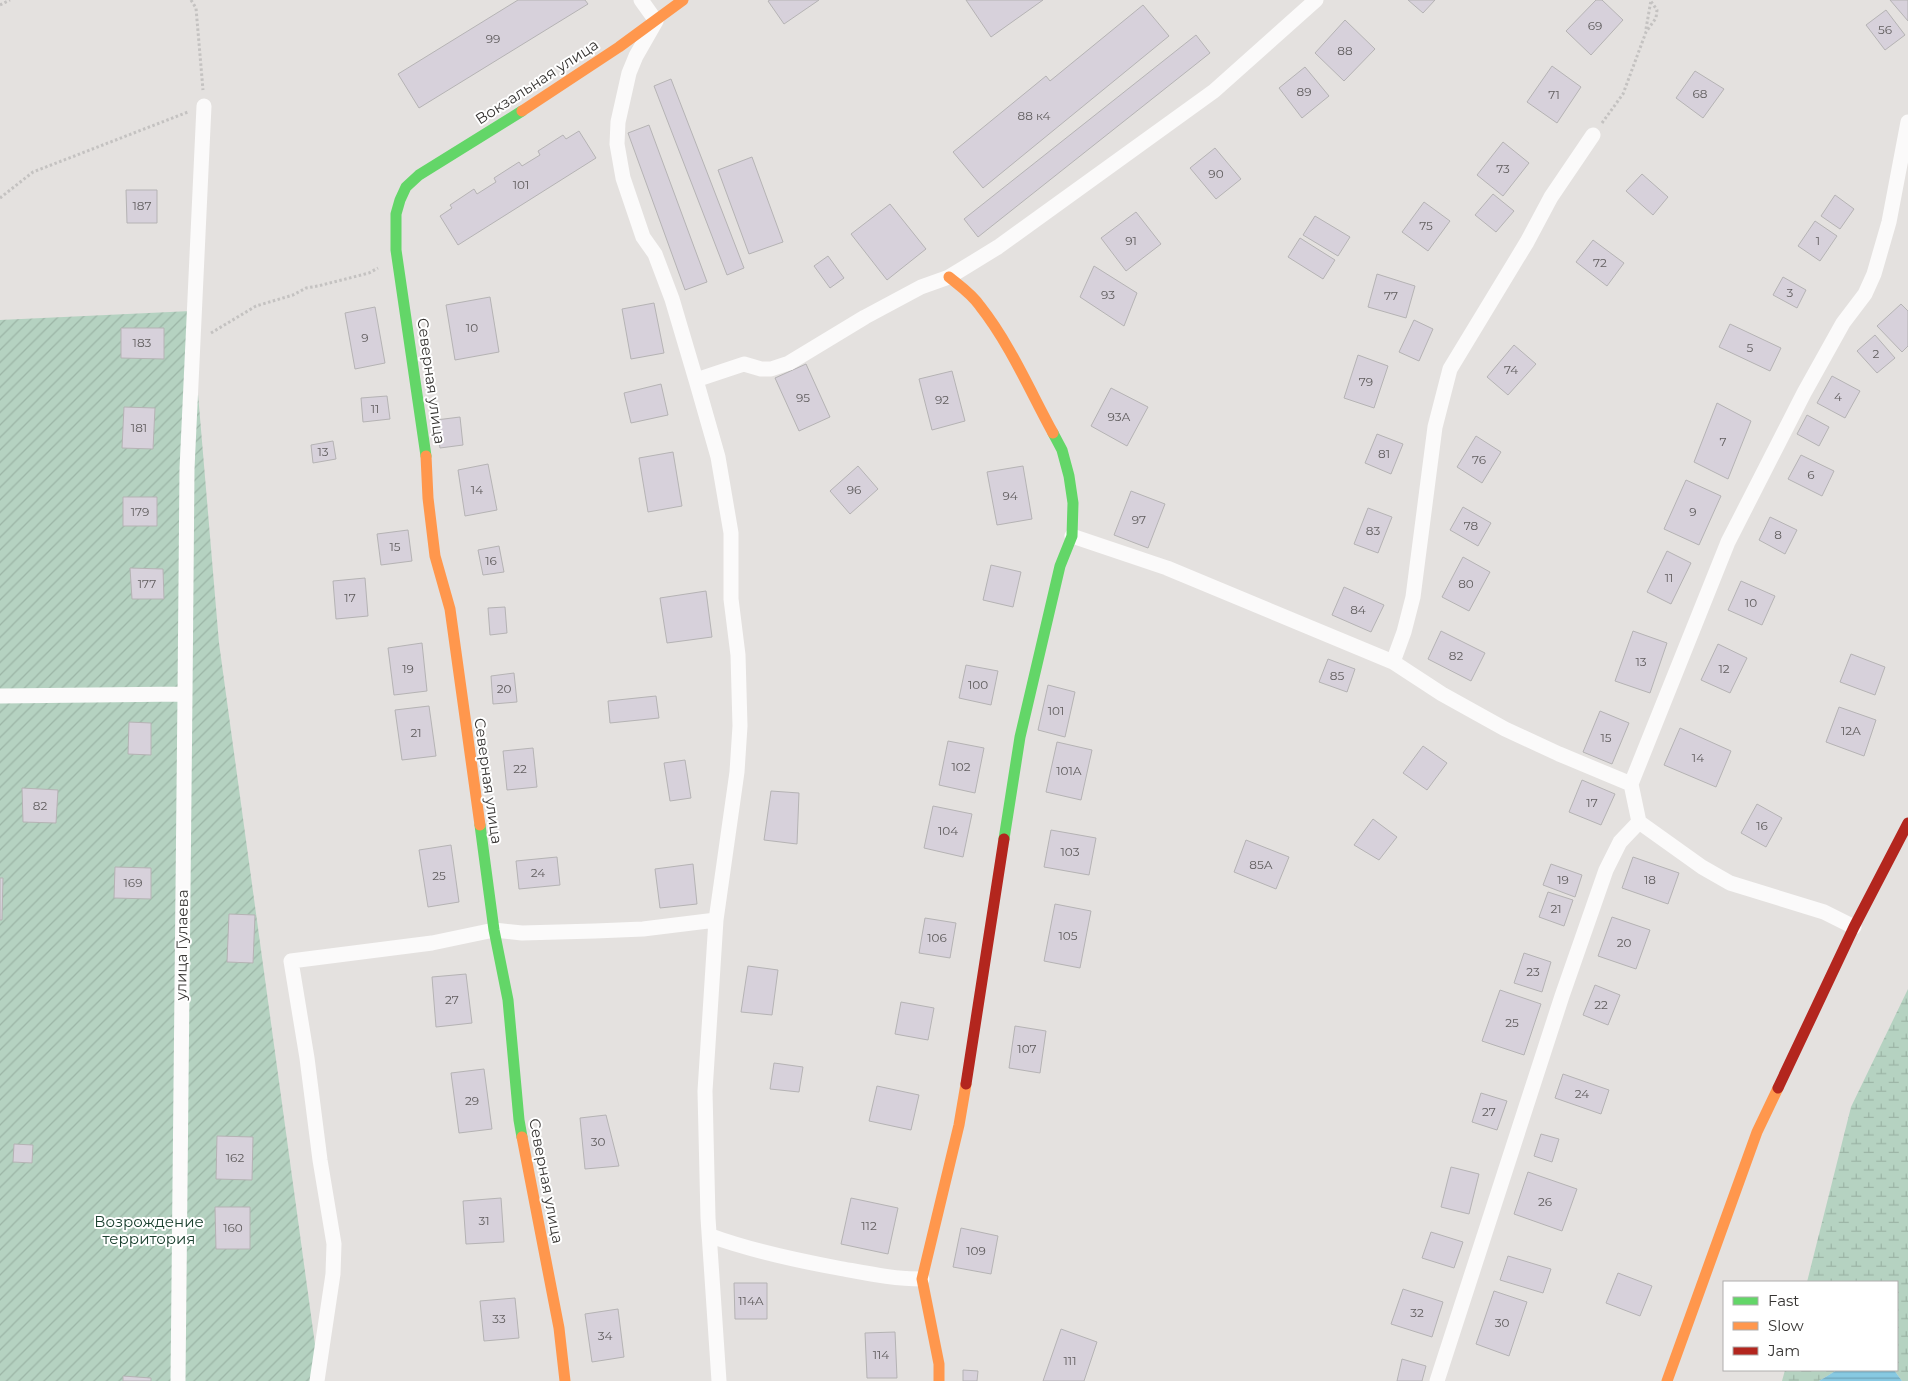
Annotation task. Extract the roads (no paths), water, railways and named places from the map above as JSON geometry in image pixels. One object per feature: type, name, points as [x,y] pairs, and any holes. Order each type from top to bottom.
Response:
[{"type":"street","points":[[641,0],[656,21],[636,56],[629,73],[618,122],[618,144],[623,178],[643,237],[655,254],[672,299],[718,457],[731,533],[732,599],[738,654],[740,726],[737,772],[716,920],[705,1091],[708,1218],[711,1236],[719,1381]]},
{"type":"street","name":"Вокзальная улица","points":[[406,186],[419,175],[562,85],[656,21],[683,0]]},
{"type":"street","points":[[696,380],[744,364],[760,369],[771,369],[789,363],[873,313],[921,287],[949,277],[998,247],[1214,91],[1316,0]]},
{"type":"street","name":"улица Гулаева","points":[[178,1381],[187,469],[204,106]]},
{"type":"street","points":[[1854,927],[1824,912],[1730,882],[1702,866],[1639,822],[1631,784],[1728,542],[1804,393],[1843,323],[1865,294],[1874,274],[1889,222],[1908,122]]},
{"type":"street","points":[[1393,662],[1404,632],[1413,597],[1435,428],[1450,368],[1527,242],[1551,197],[1593,135]]},
{"type":"street","name":"Северная улица","points":[[406,186],[396,214],[396,250],[426,447],[428,498],[435,556],[450,609],[494,930],[508,1000],[519,1120],[559,1328],[565,1381]]},
{"type":"street","points":[[939,1381],[939,1364],[922,1279],[959,1124],[972,1052],[1020,737],[1060,566],[1072,536],[1073,503],[1069,476],[1062,450],[999,335],[980,305],[969,293],[949,277]]},
{"type":"street","points":[[1072,536],[1167,568],[1393,662],[1442,694],[1504,729],[1631,784]]},
{"type":"street","points":[[0,696],[185,694]]},
{"type":"street","points":[[1437,1381],[1559,1006],[1606,870],[1620,842],[1639,822]]},
{"type":"street","points":[[1667,1381],[1757,1132],[1854,927],[1908,823]]},
{"type":"street","points":[[317,1381],[333,1274],[334,1244],[291,961],[432,943],[494,930],[522,933],[643,929],[716,920]]},
{"type":"street","points":[[711,1236],[739,1246],[820,1264],[898,1278],[922,1279]]},
{"type":"water","points":[[1835,1371],[1895,1371],[1902,1381],[1819,1381]]},
{"type":"park label","name":"Возрождение территория","points":[[149,1230]]}]
